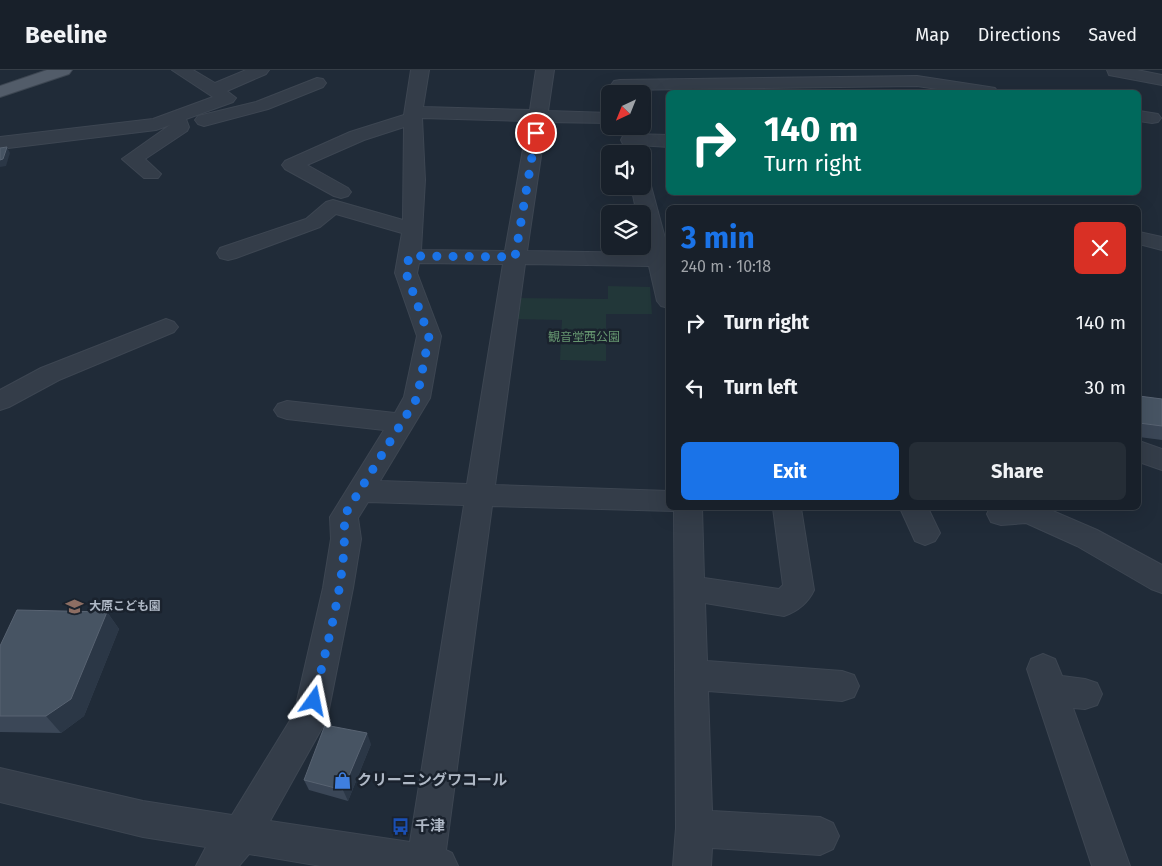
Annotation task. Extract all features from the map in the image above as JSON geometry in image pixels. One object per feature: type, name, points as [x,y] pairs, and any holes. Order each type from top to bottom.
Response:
[{"type":"main road","points":[[0,92],[63,70]]},
{"type":"street","points":[[0,143],[156,124],[227,98],[181,70]]},
{"type":"street","points":[[214,90],[260,70]]},
{"type":"street","points":[[215,866],[242,833],[310,719],[338,588],[346,539],[344,516],[417,398],[429,336],[406,273],[411,243],[415,180],[413,115],[420,70]]},
{"type":"street","points":[[0,785],[142,819],[242,833],[430,865],[515,257],[546,70]]},
{"type":"street","points":[[816,70],[833,88]]},
{"type":"street","points":[[975,70],[981,90]]},
{"type":"street","points":[[1116,71],[1162,80]]},
{"type":"street","points":[[620,83],[833,88],[917,81],[975,90]]},
{"type":"street","points":[[176,117],[192,122],[257,108],[297,94],[317,84]]},
{"type":"street","points":[[341,192],[292,165],[357,136],[413,115],[538,115],[601,118]]},
{"type":"street","points":[[151,174],[132,159],[180,127],[176,117]]},
{"type":"street","points":[[205,120],[238,130]]},
{"type":"street","points":[[630,140],[666,141]]},
{"type":"street","points":[[644,195],[664,260],[666,276]]},
{"type":"street","points":[[228,253],[313,222],[333,206],[411,243],[515,257],[664,260]]},
{"type":"street","points":[[1141,239],[1162,244]]},
{"type":"street","points":[[0,401],[59,370],[166,327]]},
{"type":"street","points":[[287,410],[402,423]]},
{"type":"street","points":[[1141,452],[1162,460]]},
{"type":"street","points":[[360,491],[480,497],[666,502]]},
{"type":"street","points":[[688,510],[694,828],[692,866]]},
{"type":"street","points":[[689,588],[784,603],[799,590],[787,510]]},
{"type":"street","points":[[915,510],[925,533]]},
{"type":"street","points":[[1001,514],[1028,512],[1087,538],[1162,580]]},
{"type":"street","points":[[691,675],[842,686]]},
{"type":"street","points":[[1085,694],[1046,679],[1111,866]]},
{"type":"street","points":[[694,828],[820,836]]},
{"type":"green space","name":"観音堂西公園","points":[[608,286],[650,287],[652,314],[606,314],[606,361],[560,360],[562,320],[512,319],[515,298],[608,299]]},
{"type":"building","points":[[7,147],[3,159],[0,160],[0,148]]},
{"type":"building","points":[[1141,396],[1162,399],[1162,426],[1141,423]]},
{"type":"building","points":[[17,610],[107,612],[71,699],[46,716],[0,716],[0,646]]},
{"type":"building","points":[[325,725],[367,733],[343,790],[304,780]]},
{"type":"place","name":"大原こども園","points":[[75,606]]},
{"type":"place","name":"クリーニングワコール","points":[[343,780]]},
{"type":"place","name":"千津","points":[[401,826]]},
{"type":"route","points":[[314,701],[338,588],[346,539],[344,516],[417,398],[429,336],[406,273],[409,256],[515,257],[536,133]]}]
